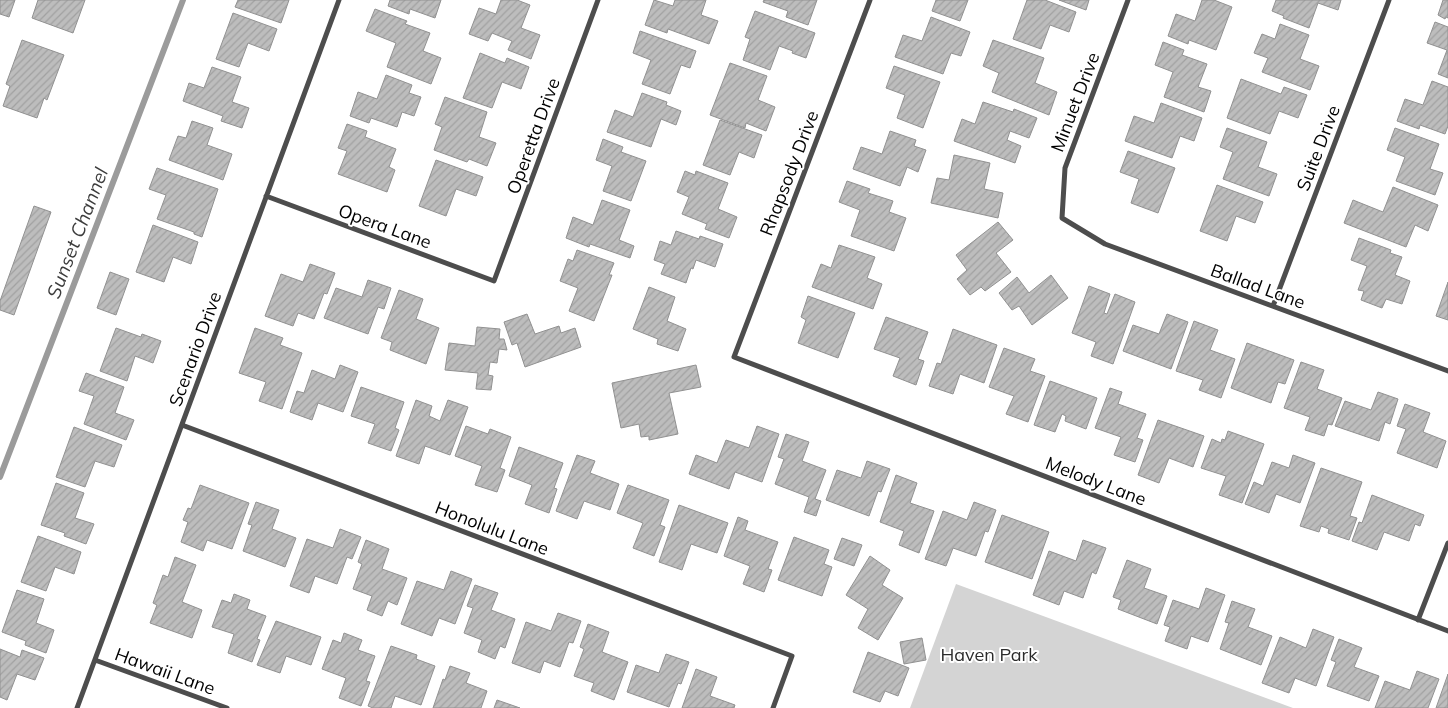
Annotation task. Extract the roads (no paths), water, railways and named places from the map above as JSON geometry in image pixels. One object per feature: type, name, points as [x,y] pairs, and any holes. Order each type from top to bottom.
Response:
[{"type":"street","name":"Scenario Drive","points":[[77,708],[339,0]]},
{"type":"street","name":"Operetta Drive","points":[[494,281],[598,0]]},
{"type":"street","name":"Rhapsody Drive","points":[[734,357],[870,0]]},
{"type":"street","name":"Minuet Drive","points":[[1062,218],[1065,168],[1128,0]]},
{"type":"street","name":"Suite Drive","points":[[1273,306],[1389,0]]},
{"type":"street","name":"Opera Lane","points":[[266,196],[494,281]]},
{"type":"street","name":"Ballad Lane","points":[[1062,218],[1105,244],[1448,371]]},
{"type":"street","name":"Melody Lane","points":[[734,357],[1448,631]]},
{"type":"street","name":"Honolulu Lane","points":[[182,425],[792,656],[773,708]]},
{"type":"street","points":[[1418,620],[1448,543]]},
{"type":"street","name":"Hawaii Lane","points":[[95,660],[226,708]]},
{"type":"waterway","name":"Sunset Channel","points":[[0,477],[183,0]]},
{"type":"park label","name":"Haven Park","points":[[989,654]]}]
